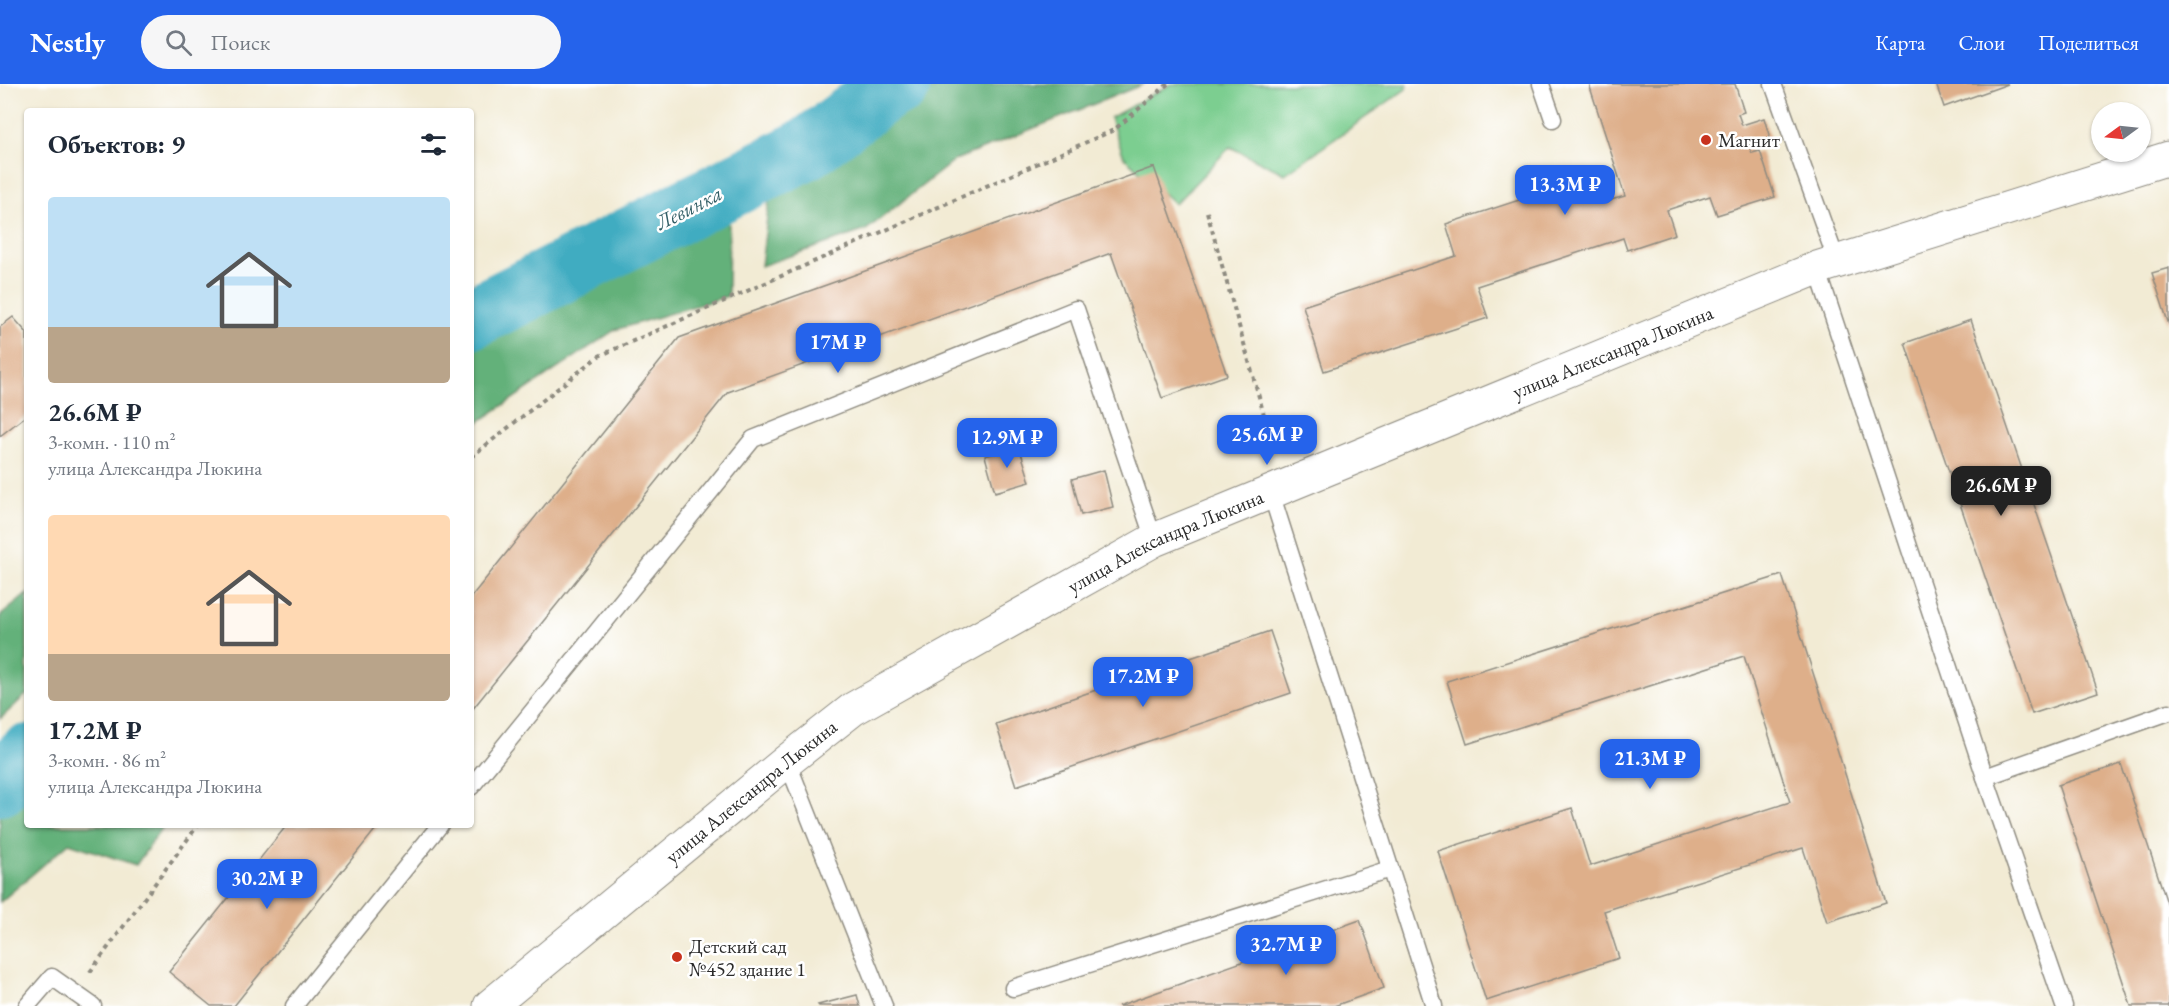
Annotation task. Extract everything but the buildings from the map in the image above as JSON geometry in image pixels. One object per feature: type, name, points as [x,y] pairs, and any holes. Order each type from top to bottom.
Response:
[{"type":"street","name":"улица Александра Люкина","points":[[490,1006],[853,709],[1154,540],[1827,265],[2169,158]]},
{"type":"lane","points":[[1541,84],[1553,119]]},
{"type":"lane","points":[[1773,84],[1985,777],[2064,1006]]},
{"type":"lane","points":[[474,783],[753,440],[1076,309],[1154,540]]},
{"type":"lane","points":[[1278,490],[1390,869],[1434,1006]]},
{"type":"lane","points":[[1985,777],[2169,712]]},
{"type":"lane","points":[[787,761],[884,1006]]},
{"type":"lane","points":[[294,1006],[438,828]]},
{"type":"lane","points":[[1013,988],[1390,869]]},
{"type":"lane","points":[[27,1006],[52,977],[93,1006]]},
{"type":"path","points":[[474,455],[599,356],[1114,130],[1168,84]]},
{"type":"path","points":[[1207,212],[1278,490]]},
{"type":"path","points":[[75,993],[196,828]]},
{"type":"green space","points":[[947,84],[1144,84],[955,160],[866,230],[761,266],[771,185],[904,99]]},
{"type":"green space","points":[[1171,84],[1408,84],[1406,89],[1285,174],[1230,147],[1175,204],[1124,157],[1110,118]]},
{"type":"green space","points":[[729,219],[728,296],[615,330],[474,425],[474,334],[699,225]]},
{"type":"green space","points":[[24,596],[24,697],[0,719],[0,616]]},
{"type":"green space","points":[[24,789],[24,828],[162,828],[136,865],[69,843],[0,902],[0,817]]},
{"type":"waterway","name":"Левинка","points":[[474,316],[808,148],[890,87],[900,84]]},
{"type":"waterway","name":"Левинка","points":[[0,785],[24,758]]},
{"type":"place","name":"Магнит","points":[[1706,140]]},
{"type":"place","name":"Детский сад №452 здание 1","points":[[677,957]]}]
